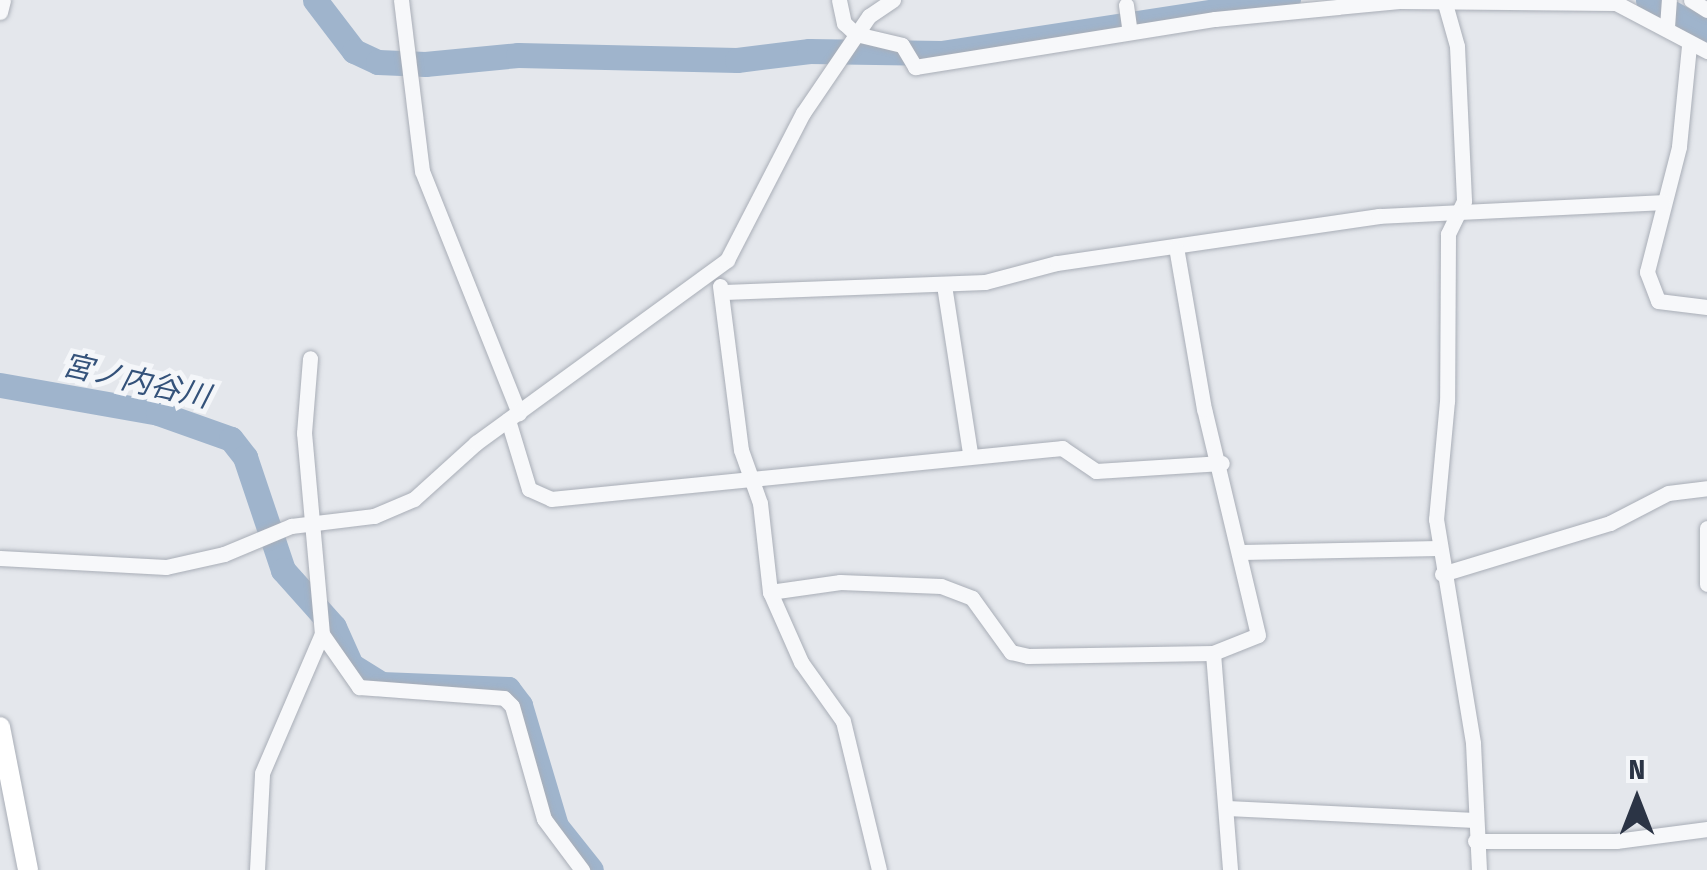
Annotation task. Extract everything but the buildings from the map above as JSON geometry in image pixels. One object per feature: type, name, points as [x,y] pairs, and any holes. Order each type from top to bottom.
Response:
[{"type":"main road","points":[[0,727],[28,870]]},
{"type":"street","points":[[0,12],[3,0]]},
{"type":"street","points":[[401,0],[405,55],[432,208],[514,416],[536,497],[753,482],[970,453],[1062,448],[1096,470],[1222,463]]},
{"type":"street","points":[[839,0],[852,38],[907,54],[914,67],[1130,30],[1444,0],[1616,3],[1668,24],[1689,46],[1707,52]]},
{"type":"street","points":[[0,558],[166,567],[312,521],[398,509],[658,307],[713,274],[739,243],[766,178],[839,57],[852,38],[893,0]]},
{"type":"street","points":[[1444,0],[1458,46],[1464,201],[1455,214],[1448,248],[1438,548],[1473,743],[1479,870]]},
{"type":"street","points":[[1668,24],[1669,0]]},
{"type":"street","points":[[1691,0],[1707,10]]},
{"type":"street","points":[[1126,7],[1130,30]]},
{"type":"street","points":[[1689,46],[1679,147],[1648,256],[1652,297],[1707,307]]},
{"type":"street","points":[[724,292],[944,286],[1380,216],[1455,214],[1539,203],[1663,202]]},
{"type":"street","points":[[770,592],[840,582],[942,586],[972,598],[1011,652],[1213,653],[1258,635],[1222,463],[1204,408],[1176,248]]},
{"type":"street","points":[[713,274],[724,292],[730,378],[745,468],[753,482],[770,592],[801,662],[843,721],[879,870]]},
{"type":"street","points":[[944,286],[970,453]]},
{"type":"street","points":[[257,870],[255,806],[262,773],[323,630],[324,605],[304,433],[310,358]]},
{"type":"street","points":[[1442,574],[1610,523],[1668,493],[1707,488]]},
{"type":"street","points":[[1707,528],[1707,584]]},
{"type":"street","points":[[1242,552],[1438,548]]},
{"type":"street","points":[[323,630],[359,687],[504,698],[512,706],[544,820],[582,870]]},
{"type":"street","points":[[1213,653],[1230,870]]},
{"type":"street","points":[[1227,808],[1475,820]]},
{"type":"street","points":[[1475,841],[1616,841],[1707,828]]},
{"type":"waterway","points":[[315,0],[354,51],[378,62],[425,64],[518,55],[737,60],[809,51],[941,53],[1288,0]]},
{"type":"waterway","points":[[1648,0],[1707,32]]},
{"type":"waterway","name":"宮ノ内谷川","points":[[0,385],[158,413],[231,439],[245,457],[283,570],[334,627],[351,665],[381,684],[508,689],[520,705],[556,826],[591,870]]}]
